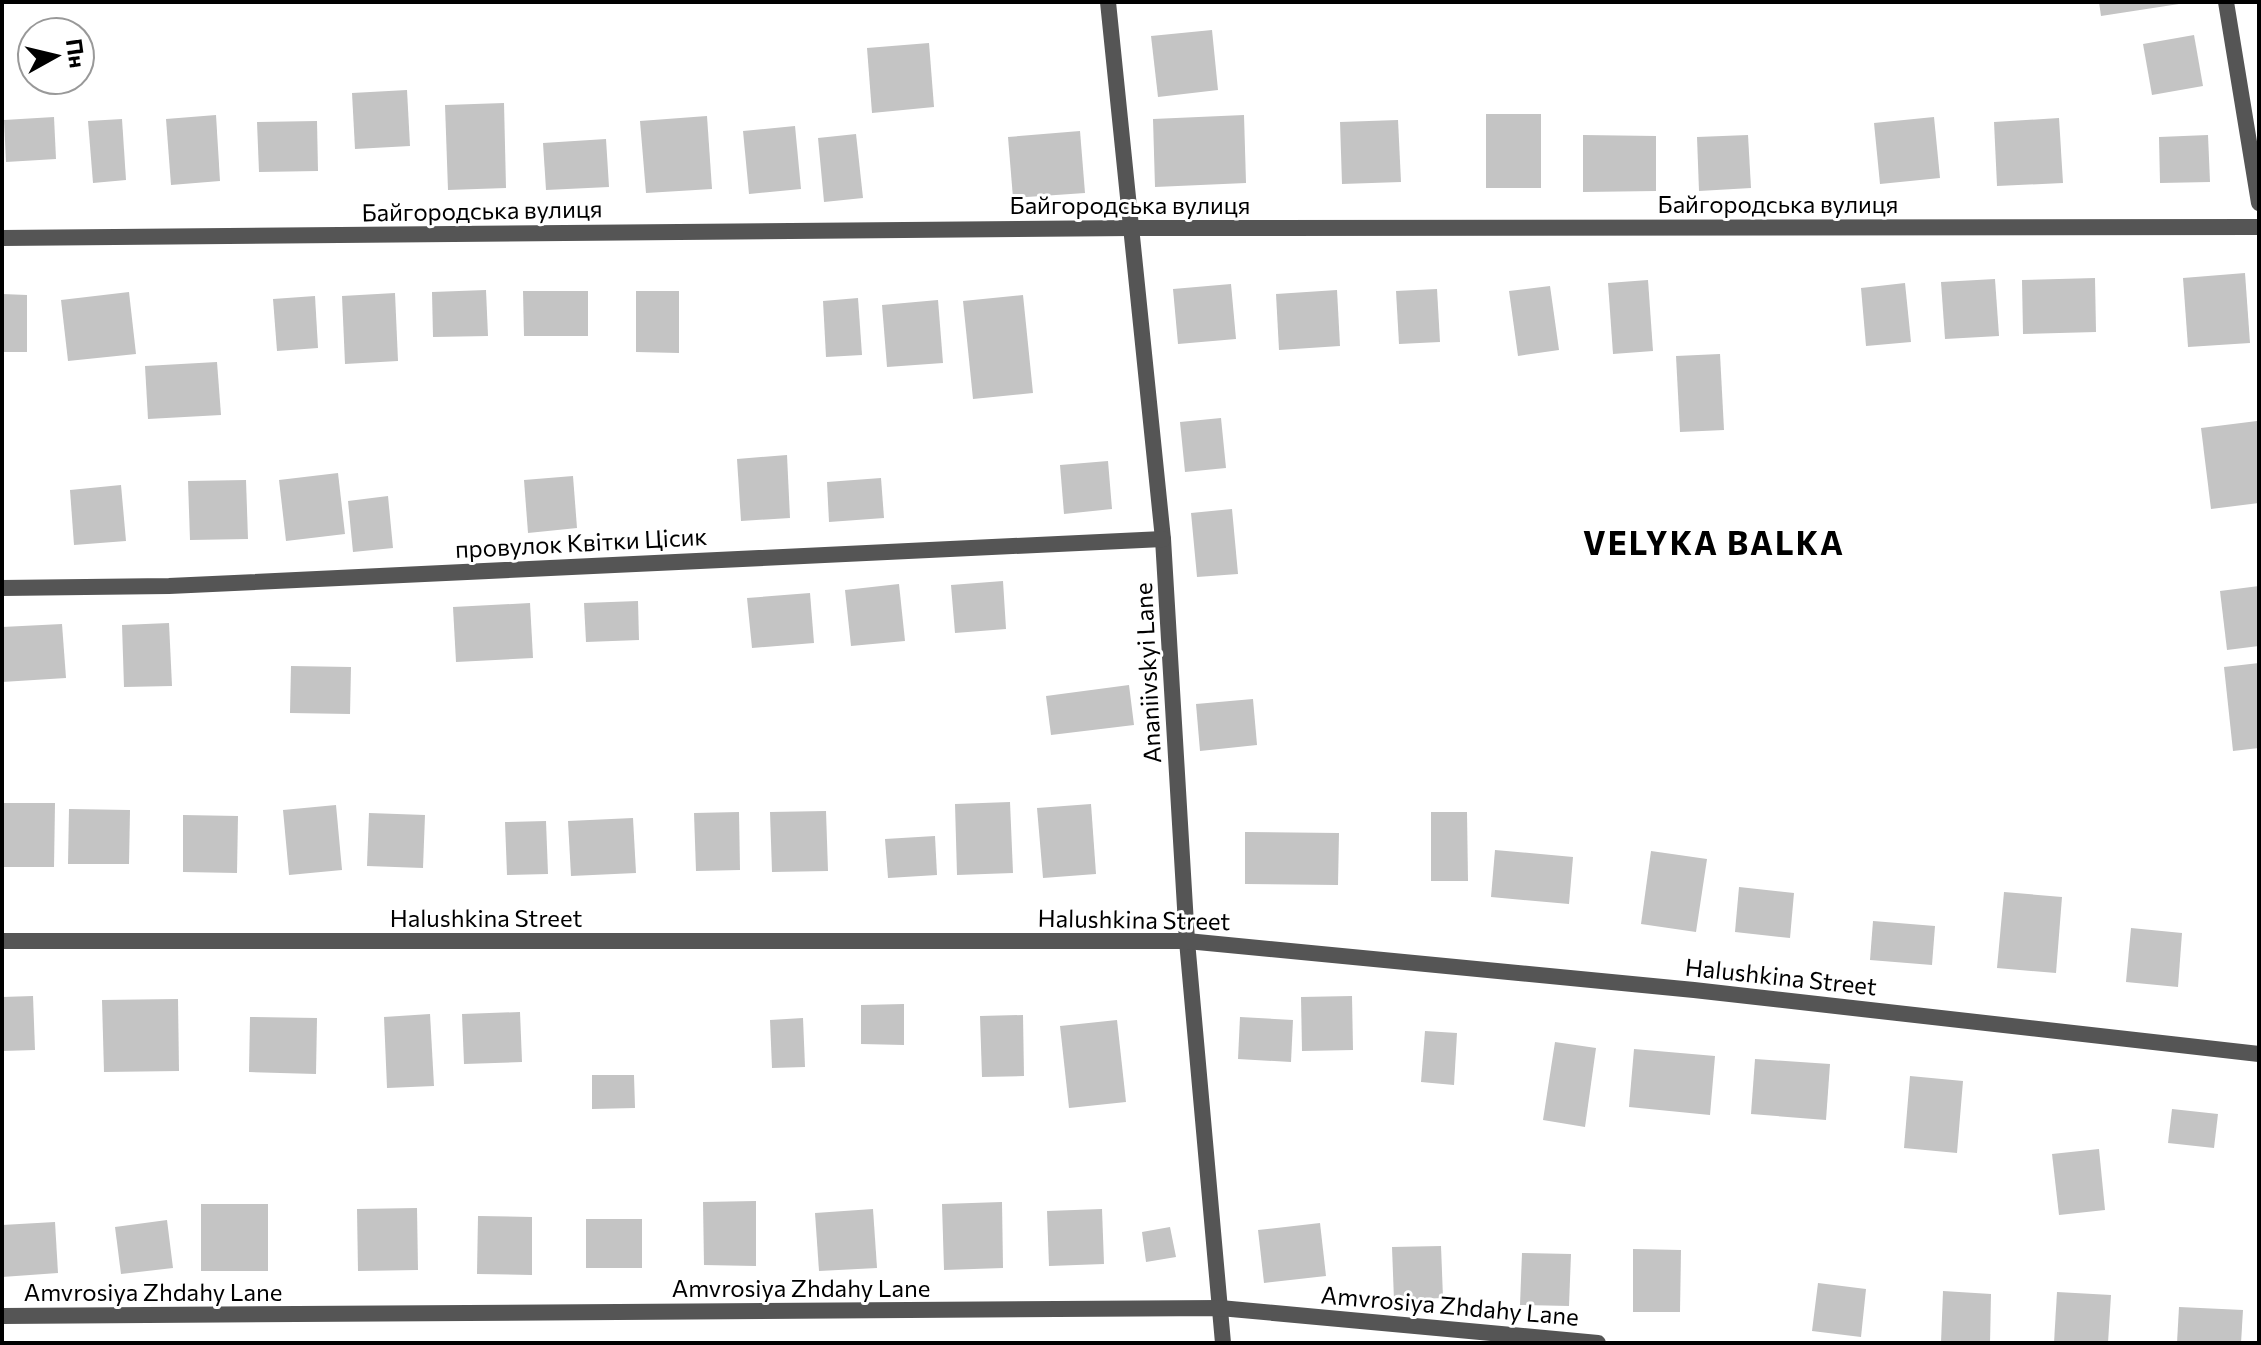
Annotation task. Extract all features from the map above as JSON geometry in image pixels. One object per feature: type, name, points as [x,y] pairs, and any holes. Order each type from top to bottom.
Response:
[{"type":"street","name":"Ananiivskyi Lane","points":[[1108,2],[1163,539],[1187,941],[1223,1343]]},
{"type":"street","points":[[2226,2],[2259,203]]},
{"type":"street","name":"Байгородська вулиця","points":[[2,238],[1132,228],[2259,227]]},
{"type":"street","name":"провулок Квітки Цісик","points":[[2,588],[184,585],[1163,539]]},
{"type":"street","name":"Halushkina Street","points":[[2,941],[1187,941],[1694,990],[2259,1054]]},
{"type":"street","name":"Amvrosiya Zhdahy Lane","points":[[2,1316],[1220,1308],[1598,1343]]},
{"type":"building","points":[[2099,2],[2179,2],[2179,4],[2101,16]]},
{"type":"building","points":[[1212,30],[1218,90],[1158,97],[1151,36]]},
{"type":"building","points":[[2194,35],[2203,86],[2152,95],[2143,44]]},
{"type":"building","points":[[929,43],[934,107],[872,113],[867,48]]},
{"type":"building","points":[[407,90],[410,146],[355,149],[352,93]]},
{"type":"building","points":[[504,103],[506,188],[448,190],[445,105]]},
{"type":"building","points":[[1486,114],[1541,114],[1541,188],[1486,188]]},
{"type":"building","points":[[216,115],[220,181],[171,185],[166,119]]},
{"type":"building","points":[[1244,115],[1246,183],[1155,187],[1153,119]]},
{"type":"building","points":[[707,116],[712,189],[646,193],[640,121]]},
{"type":"building","points":[[54,117],[56,159],[6,162],[4,120]]},
{"type":"building","points":[[1934,117],[1940,178],[1880,184],[1874,123]]},
{"type":"building","points":[[2059,118],[2063,183],[1997,186],[1994,122]]},
{"type":"building","points":[[122,119],[126,180],[93,183],[88,121]]},
{"type":"building","points":[[1398,120],[1401,182],[1342,184],[1340,122]]},
{"type":"building","points":[[317,121],[318,171],[259,172],[257,122]]},
{"type":"building","points":[[795,126],[801,189],[749,194],[743,131]]},
{"type":"building","points":[[1080,131],[1085,193],[1013,198],[1008,137]]},
{"type":"building","points":[[856,134],[863,198],[824,202],[818,138]]},
{"type":"building","points":[[1583,135],[1656,136],[1656,191],[1583,192]]},
{"type":"building","points":[[1748,135],[1751,188],[1699,191],[1697,137]]},
{"type":"building","points":[[2208,135],[2210,182],[2160,183],[2159,137]]},
{"type":"building","points":[[606,139],[609,187],[546,190],[543,143]]},
{"type":"building","points":[[2245,273],[2250,343],[2188,347],[2183,278]]},
{"type":"building","points":[[2095,278],[2096,332],[2023,334],[2022,280]]},
{"type":"building","points":[[1995,279],[1999,336],[1945,339],[1941,282]]},
{"type":"building","points":[[1648,280],[1653,351],[1613,354],[1608,283]]},
{"type":"building","points":[[1905,283],[1911,342],[1866,346],[1861,288]]},
{"type":"building","points":[[1231,284],[1236,339],[1178,344],[1173,289]]},
{"type":"building","points":[[1550,286],[1559,350],[1518,356],[1509,291]]},
{"type":"building","points":[[1437,289],[1440,342],[1399,344],[1396,291]]},
{"type":"building","points":[[486,290],[488,336],[433,337],[432,292]]},
{"type":"building","points":[[1337,290],[1340,346],[1279,350],[1276,294]]},
{"type":"building","points":[[523,291],[588,291],[588,336],[524,336]]},
{"type":"building","points":[[636,291],[679,291],[679,353],[636,352]]},
{"type":"building","points":[[129,292],[136,354],[68,361],[61,300]]},
{"type":"building","points":[[395,293],[398,361],[345,364],[342,296]]},
{"type":"building","points":[[2,294],[27,295],[27,352],[2,352]]},
{"type":"building","points":[[1023,295],[1033,393],[973,399],[963,301]]},
{"type":"building","points":[[315,296],[318,348],[277,351],[273,299]]},
{"type":"building","points":[[858,298],[862,355],[826,357],[823,301]]},
{"type":"building","points":[[938,300],[943,363],[887,367],[882,305]]},
{"type":"building","points":[[1720,354],[1724,430],[1680,432],[1676,356]]},
{"type":"building","points":[[217,362],[221,415],[148,419],[145,366]]},
{"type":"building","points":[[1221,418],[1226,468],[1185,472],[1180,422]]},
{"type":"building","points":[[2257,421],[2259,503],[2211,509],[2201,428]]},
{"type":"building","points":[[787,455],[790,518],[741,521],[737,459]]},
{"type":"building","points":[[1108,461],[1112,509],[1064,514],[1060,465]]},
{"type":"building","points":[[338,473],[345,534],[286,541],[279,480]]},
{"type":"building","points":[[573,476],[577,528],[528,533],[524,480]]},
{"type":"building","points":[[881,478],[884,518],[829,522],[827,482]]},
{"type":"building","points":[[246,480],[248,539],[190,540],[188,481]]},
{"type":"building","points":[[121,485],[126,541],[74,545],[70,490]]},
{"type":"building","points":[[388,496],[393,548],[353,552],[348,501]]},
{"type":"building","points":[[1232,509],[1238,574],[1197,577],[1191,513]]},
{"type":"building","points":[[1003,581],[1006,629],[955,633],[951,585]]},
{"type":"building","points":[[899,584],[905,641],[851,646],[845,590]]},
{"type":"building","points":[[2259,586],[2259,646],[2227,650],[2220,591]]},
{"type":"building","points":[[810,593],[814,643],[752,648],[747,598]]},
{"type":"building","points":[[638,601],[639,640],[586,642],[584,603]]},
{"type":"building","points":[[530,603],[533,658],[456,662],[453,607]]},
{"type":"building","points":[[169,623],[172,686],[124,687],[122,625]]},
{"type":"building","points":[[62,624],[66,678],[2,682],[2,627]]},
{"type":"building","points":[[2259,663],[2259,748],[2233,751],[2224,667]]},
{"type":"building","points":[[291,666],[351,667],[350,714],[290,713]]},
{"type":"building","points":[[1129,685],[1134,725],[1051,735],[1046,696]]},
{"type":"building","points":[[1253,699],[1257,745],[1200,751],[1196,704]]},
{"type":"building","points":[[1010,802],[1013,873],[957,875],[955,804]]},
{"type":"building","points":[[2,803],[55,803],[54,867],[2,867]]},
{"type":"building","points":[[1091,804],[1096,874],[1043,878],[1037,808]]},
{"type":"building","points":[[336,805],[342,870],[289,875],[283,810]]},
{"type":"building","points":[[69,809],[130,810],[129,864],[68,864]]},
{"type":"building","points":[[826,811],[828,871],[772,872],[770,812]]},
{"type":"building","points":[[739,812],[740,870],[696,871],[694,813]]},
{"type":"building","points":[[1431,812],[1467,812],[1468,881],[1431,881]]},
{"type":"building","points":[[369,813],[425,815],[423,868],[367,866]]},
{"type":"building","points":[[183,815],[238,816],[237,873],[183,872]]},
{"type":"building","points":[[633,818],[636,873],[571,876],[568,821]]},
{"type":"building","points":[[546,821],[548,874],[507,875],[505,822]]},
{"type":"building","points":[[1245,832],[1339,833],[1338,885],[1245,884]]},
{"type":"building","points":[[935,836],[937,875],[888,878],[885,839]]},
{"type":"building","points":[[1495,850],[1573,857],[1569,904],[1491,897]]},
{"type":"building","points":[[1651,851],[1707,859],[1696,932],[1641,924]]},
{"type":"building","points":[[1739,887],[1794,893],[1790,938],[1735,932]]},
{"type":"building","points":[[2004,892],[2062,897],[2056,973],[1997,968]]},
{"type":"building","points":[[1873,921],[1935,926],[1932,965],[1870,960]]},
{"type":"building","points":[[2131,928],[2182,933],[2178,987],[2126,982]]},
{"type":"building","points":[[33,996],[35,1050],[2,1051],[2,997]]},
{"type":"building","points":[[1352,996],[1353,1050],[1302,1051],[1301,997]]},
{"type":"building","points":[[178,999],[179,1071],[104,1072],[102,1000]]},
{"type":"building","points":[[904,1004],[904,1045],[861,1044],[861,1005]]},
{"type":"building","points":[[520,1012],[522,1062],[464,1064],[462,1014]]},
{"type":"building","points":[[430,1014],[434,1086],[387,1088],[384,1017]]},
{"type":"building","points":[[1023,1015],[1024,1076],[982,1077],[980,1016]]},
{"type":"building","points":[[250,1017],[317,1018],[316,1074],[249,1072]]},
{"type":"building","points":[[1240,1017],[1293,1020],[1291,1062],[1238,1059]]},
{"type":"building","points":[[803,1018],[805,1067],[772,1068],[770,1020]]},
{"type":"building","points":[[1117,1020],[1126,1102],[1069,1108],[1060,1026]]},
{"type":"building","points":[[1425,1031],[1457,1033],[1454,1085],[1421,1082]]},
{"type":"building","points":[[1555,1042],[1596,1048],[1585,1127],[1543,1120]]},
{"type":"building","points":[[1634,1049],[1715,1056],[1710,1115],[1629,1107]]},
{"type":"building","points":[[1755,1059],[1830,1064],[1826,1120],[1751,1114]]},
{"type":"building","points":[[592,1075],[634,1075],[635,1108],[592,1109]]},
{"type":"building","points":[[1910,1076],[1963,1081],[1957,1153],[1904,1148]]},
{"type":"building","points":[[2172,1109],[2218,1114],[2214,1148],[2168,1143]]},
{"type":"building","points":[[2099,1149],[2105,1210],[2059,1215],[2052,1154]]},
{"type":"building","points":[[756,1201],[756,1266],[704,1265],[703,1202]]},
{"type":"building","points":[[1002,1202],[1003,1268],[944,1270],[942,1204]]},
{"type":"building","points":[[201,1204],[268,1204],[268,1271],[201,1271]]},
{"type":"building","points":[[417,1208],[418,1270],[358,1271],[357,1209]]},
{"type":"building","points":[[873,1209],[877,1268],[819,1271],[815,1213]]},
{"type":"building","points":[[1102,1209],[1104,1264],[1049,1266],[1047,1211]]},
{"type":"building","points":[[478,1216],[532,1217],[532,1275],[477,1274]]},
{"type":"building","points":[[586,1219],[642,1219],[642,1268],[586,1268]]},
{"type":"building","points":[[167,1220],[173,1268],[121,1274],[115,1227]]},
{"type":"building","points":[[55,1222],[58,1273],[2,1277],[2,1225]]},
{"type":"building","points":[[1320,1223],[1326,1276],[1264,1283],[1258,1230]]},
{"type":"building","points":[[1170,1227],[1176,1257],[1146,1262],[1142,1232]]},
{"type":"building","points":[[1441,1246],[1443,1298],[1394,1300],[1392,1247]]},
{"type":"building","points":[[1633,1249],[1681,1250],[1680,1312],[1633,1312]]},
{"type":"building","points":[[1522,1253],[1571,1254],[1569,1306],[1520,1305]]},
{"type":"building","points":[[1818,1283],[1866,1289],[1861,1337],[1812,1331]]},
{"type":"building","points":[[1943,1291],[1991,1294],[1990,1343],[1941,1343]]},
{"type":"building","points":[[2057,1292],[2111,1295],[2108,1343],[2054,1343]]},
{"type":"building","points":[[2179,1307],[2243,1310],[2241,1343],[2177,1343]]},
{"type":"district","name":"VELYKA BALKA","points":[[1714,542]]}]
